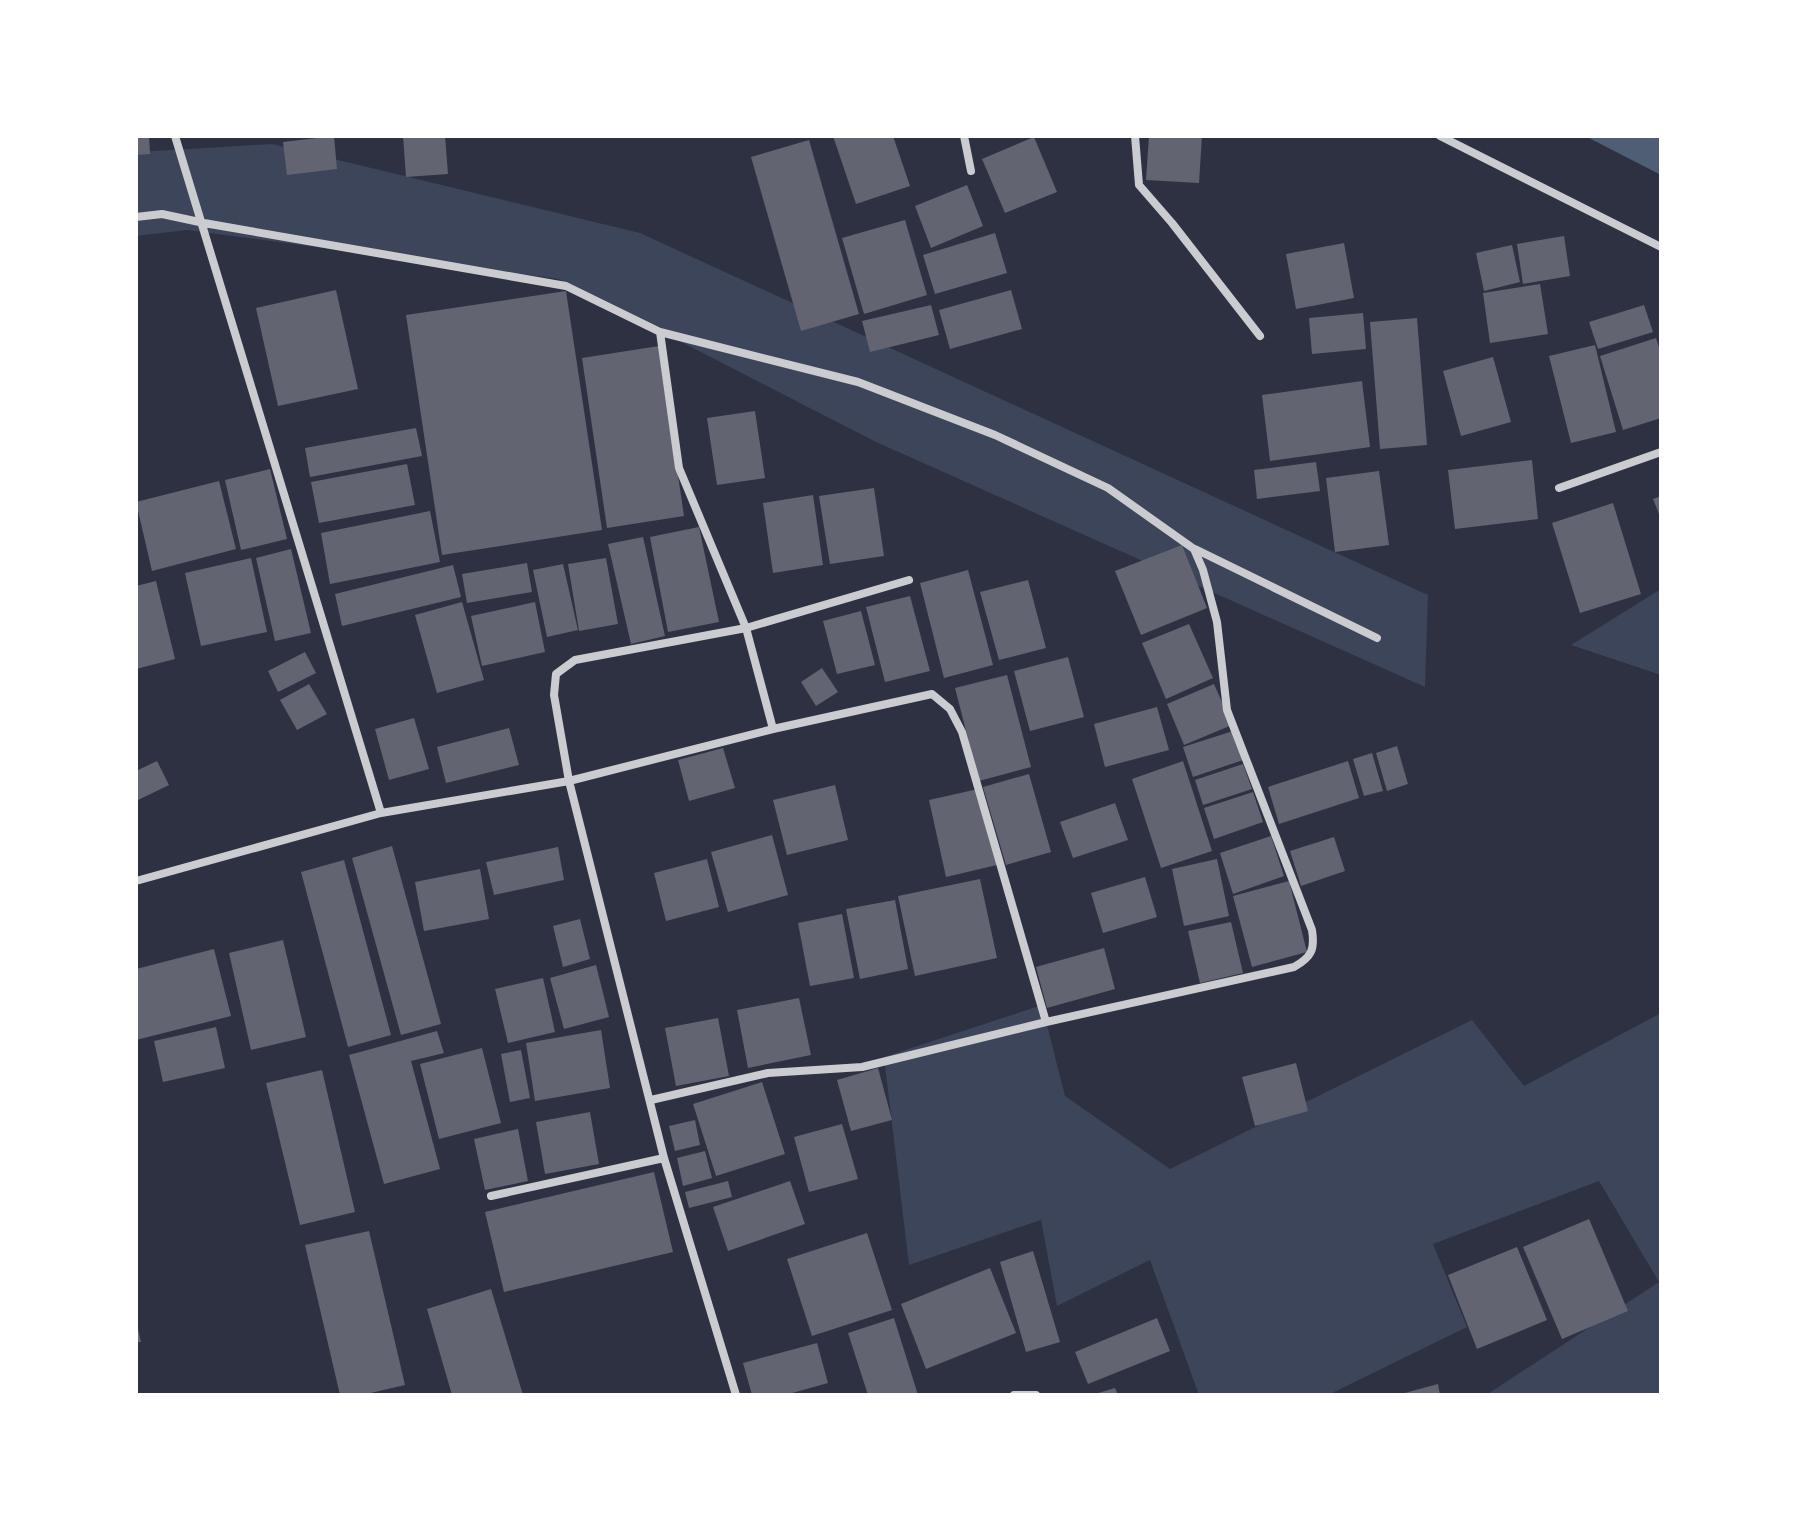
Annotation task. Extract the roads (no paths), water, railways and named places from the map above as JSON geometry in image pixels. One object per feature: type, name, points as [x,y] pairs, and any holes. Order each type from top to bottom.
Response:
[{"type":"street","points":[[175,136],[204,223],[381,813]]},
{"type":"street","points":[[964,136],[971,171]]},
{"type":"street","points":[[1135,136],[1139,185],[1260,336]]},
{"type":"street","points":[[1440,136],[1661,247]]},
{"type":"street","points":[[136,217],[162,214],[566,286],[660,332],[858,382],[995,435],[1108,488],[1194,549],[1377,638]]},
{"type":"street","points":[[660,332],[679,468],[746,628],[773,729]]},
{"type":"street","points":[[1559,488],[1661,452]]},
{"type":"street","points":[[651,1100],[768,1073],[862,1067],[1294,967],[1307,960],[1315,947],[1312,930],[1227,710],[1217,622],[1194,549]]},
{"type":"street","points":[[736,1395],[664,1158],[569,781],[554,695],[556,674],[575,660],[746,628],[909,580]]},
{"type":"street","points":[[136,881],[381,813],[569,781],[773,729],[932,694],[950,709],[962,732],[1046,1022]]},
{"type":"street","points":[[491,1196],[664,1158]]},
{"type":"street","points":[[1014,1395],[1036,1395]]}]
